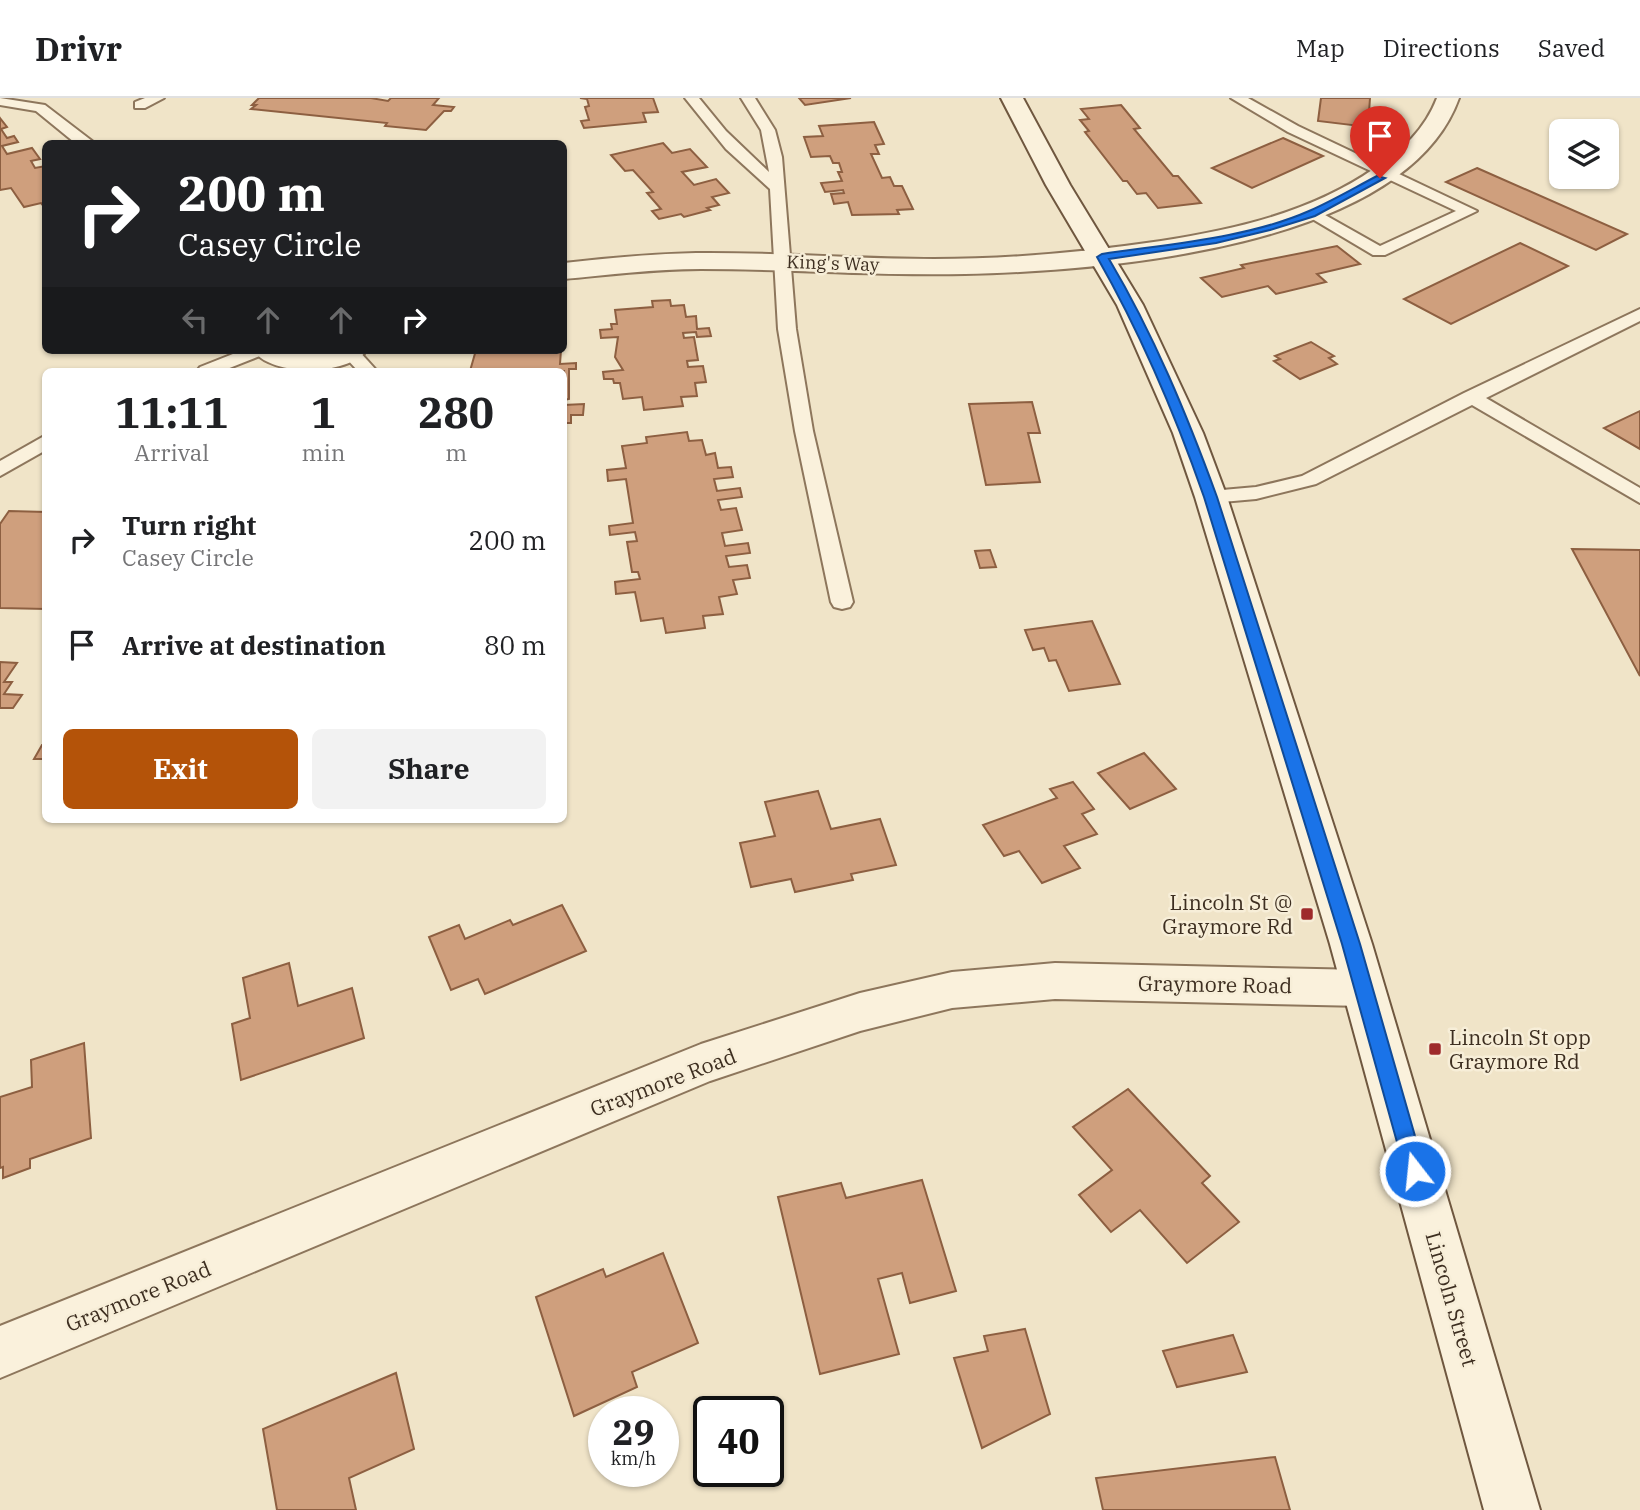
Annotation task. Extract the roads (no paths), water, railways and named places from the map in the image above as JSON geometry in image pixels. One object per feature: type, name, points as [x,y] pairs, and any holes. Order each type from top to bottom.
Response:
[{"type":"street","name":"Lincoln Street","points":[[988,98],[1058,185]]},
{"type":"street","name":"Lincoln Street","points":[[1012,98],[1058,185],[1130,305],[1188,433],[1363,988],[1512,1510]]},
{"type":"street","name":"King's Way","points":[[567,271],[653,261],[968,266],[1102,257],[1216,239],[1311,214],[1349,197],[1410,155],[1442,117],[1448,98]]},
{"type":"street","points":[[275,354],[284,359],[303,361],[357,358]]},
{"type":"street","name":"Graymore Road","points":[[0,1352],[701,1064],[860,1012],[952,990],[1055,981],[1363,988]]},
{"type":"lane","points":[[140,105],[157,98]]},
{"type":"lane","points":[[692,98],[715,130],[741,158],[777,187]]},
{"type":"lane","points":[[748,98],[768,130],[775,157],[789,342],[809,457],[842,602]]},
{"type":"lane","points":[[1238,98],[1293,129],[1468,211],[1379,252],[1311,214]]},
{"type":"lane","points":[[0,101],[40,108],[81,140]]},
{"type":"lane","points":[[1210,497],[1256,493],[1309,480],[1640,314]]},
{"type":"lane","points":[[214,368],[249,354]]},
{"type":"lane","points":[[1471,397],[1640,497]]},
{"type":"lane","points":[[0,470],[42,444]]},
{"type":"place","name":"Lincoln St @ Graymore Rd","points":[[1307,914]]},
{"type":"place","name":"Lincoln St opp Graymore Rd","points":[[1435,1049]]}]
